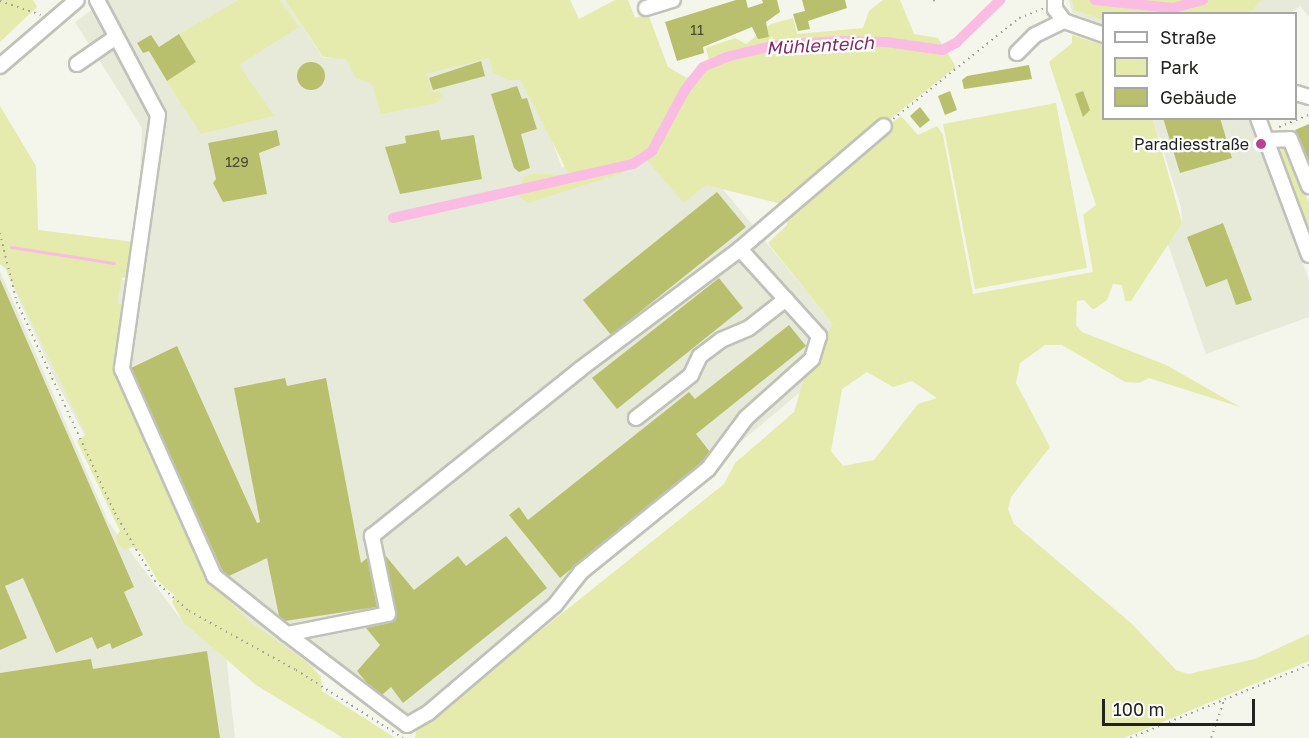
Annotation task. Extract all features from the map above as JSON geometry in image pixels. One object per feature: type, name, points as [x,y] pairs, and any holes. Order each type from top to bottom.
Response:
[{"type":"street","points":[[0,66],[53,17],[77,0]]},
{"type":"street","points":[[97,0],[158,115],[122,369],[214,576],[407,724],[428,713],[555,605],[581,572],[708,469],[746,418],[812,359],[819,336],[740,249]]},
{"type":"street","points":[[646,8],[673,0]]},
{"type":"street","points":[[1055,4],[1064,21],[1102,34]]},
{"type":"street","points":[[1017,53],[1035,35],[1064,21]]},
{"type":"street","points":[[77,64],[116,37]]},
{"type":"street","points":[[1259,120],[1309,255]]},
{"type":"street","points":[[287,634],[388,614],[372,536],[579,370],[740,249],[884,126]]},
{"type":"street","points":[[1266,140],[1290,139],[1309,186]]},
{"type":"street","points":[[636,418],[691,375],[700,356],[721,340],[749,328],[786,299]]},
{"type":"path","points":[[0,1],[53,17]]},
{"type":"path","points":[[884,126],[1027,12],[1055,4]]},
{"type":"path","points":[[1266,140],[1274,129],[1296,120]]},
{"type":"path","points":[[0,233],[17,302],[115,513],[155,581],[189,611],[296,670],[404,738]]},
{"type":"path","points":[[1130,738],[1309,665]]},
{"type":"path","points":[[1211,738],[1214,721],[1225,700]]},
{"type":"shaded area","points":[[105,0],[285,0],[323,58],[518,48],[562,168],[658,110],[853,348],[402,725],[302,660],[197,606],[124,510],[57,383],[5,269],[136,281],[142,128],[75,22]]},
{"type":"shaded area","points":[[1069,0],[1309,0],[1309,17],[1300,6],[1292,12],[1102,12],[1102,25],[1072,13]]},
{"type":"shaded area","points":[[1153,120],[1251,120],[1309,280],[1309,317],[1206,354],[1164,233],[1182,223],[1181,207]]},
{"type":"shaded area","points":[[0,271],[109,523],[179,617],[225,645],[235,738],[0,738]]},
{"type":"green space","points":[[0,0],[33,0],[37,7],[0,42]]},
{"type":"green space","points":[[239,0],[280,0],[299,27],[239,65],[274,116],[201,134],[167,81],[196,62],[179,34]]},
{"type":"green space","points":[[285,0],[570,0],[579,19],[615,0],[628,0],[635,18],[648,14],[668,67],[687,78],[709,60],[706,48],[735,38],[746,44],[771,24],[793,18],[797,34],[863,28],[869,11],[883,0],[900,0],[914,34],[938,38],[956,67],[782,204],[706,185],[684,203],[640,152],[622,173],[528,203],[517,195],[524,177],[534,174],[569,175],[521,80],[509,80],[493,73],[489,58],[426,74],[432,92],[439,91],[442,97],[437,103],[381,114],[372,84],[356,78],[346,59],[323,57]]},
{"type":"green space","points":[[1072,0],[1261,0],[1251,12],[1102,12],[1102,20],[1074,10]]},
{"type":"green space","points":[[1072,35],[1102,45],[1102,120],[1153,120],[1182,223],[1131,301],[1125,301],[1122,285],[1113,284],[1107,300],[1096,308],[1092,309],[1084,300],[1077,301],[1076,325],[1082,332],[1166,365],[1240,407],[1149,378],[1139,383],[1125,382],[1062,345],[1045,345],[1020,363],[1016,383],[1050,447],[1011,497],[1008,509],[1014,524],[1132,624],[1176,670],[1188,674],[1255,659],[1309,634],[1309,661],[1124,738],[415,738],[416,730],[724,484],[735,463],[794,412],[809,361],[833,324],[768,243],[787,225],[785,205],[901,116],[918,135],[937,126],[943,135],[973,294],[1093,272],[1083,215],[1096,205],[1049,62],[1072,43]],"holes":[[[867,372],[893,387],[912,381],[937,398],[918,404],[874,460],[843,466],[831,451],[842,389]]]},
{"type":"green space","points":[[1056,103],[1087,268],[975,289],[943,124]]},
{"type":"green space","points":[[0,106],[36,166],[38,230],[135,242],[134,276],[122,278],[117,303],[129,306],[115,376],[207,578],[249,621],[309,664],[321,677],[322,691],[395,738],[343,738],[256,685],[183,622],[172,602],[175,596],[158,581],[141,552],[133,547],[124,550],[117,544],[116,536],[120,531],[77,441],[86,435],[6,269],[0,264]]},
{"type":"green space","points":[[1283,146],[1289,148],[1309,203],[1309,232],[1280,151]]},
{"type":"building","points":[[736,0],[746,0],[748,8],[763,3],[762,0],[777,0],[780,12],[766,22],[769,37],[758,39],[752,27],[703,47],[704,53],[677,61],[665,22]]},
{"type":"building","points":[[802,0],[845,0],[847,8],[808,21],[810,29],[798,31],[793,14],[805,11]]},
{"type":"building","points":[[179,34],[196,62],[167,81],[149,51],[143,53],[137,43],[151,35],[159,47]]},
{"type":"building","points":[[481,61],[485,76],[433,90],[429,78]]},
{"type":"building","points":[[311,62],[321,66],[325,76],[321,86],[311,90],[301,86],[297,76],[301,66]]},
{"type":"building","points":[[1029,65],[1032,79],[964,89],[962,80],[967,76]]},
{"type":"building","points":[[517,86],[522,99],[527,98],[537,129],[521,134],[530,168],[519,172],[514,168],[491,94]]},
{"type":"building","points":[[950,91],[957,110],[945,115],[938,96]]},
{"type":"building","points":[[1083,91],[1090,110],[1083,117],[1075,94]]},
{"type":"building","points":[[920,107],[930,120],[920,128],[910,116]]},
{"type":"building","points":[[1164,120],[1221,120],[1232,158],[1180,173]]},
{"type":"building","points":[[1309,124],[1309,162],[1295,130]]},
{"type":"building","points":[[277,130],[280,145],[259,153],[267,194],[223,202],[213,183],[216,179],[208,143]]},
{"type":"building","points":[[439,130],[441,140],[474,135],[482,179],[400,194],[385,147],[406,143],[405,136]]},
{"type":"building","points":[[717,192],[746,227],[611,335],[583,300]]},
{"type":"building","points":[[1223,223],[1252,300],[1236,305],[1227,279],[1206,287],[1187,237]]},
{"type":"building","points":[[719,278],[743,308],[617,409],[592,378]]},
{"type":"building","points":[[0,279],[134,587],[124,592],[143,635],[112,649],[110,643],[97,649],[92,637],[56,653],[23,578],[5,586],[27,638],[0,650]]},
{"type":"building","points":[[789,325],[806,346],[696,434],[710,452],[701,463],[560,578],[509,515],[519,507],[528,520],[689,392],[695,399]]},
{"type":"building","points":[[177,346],[257,523],[260,522],[234,388],[285,378],[287,386],[326,378],[361,563],[367,558],[377,607],[285,621],[279,616],[267,558],[229,576],[223,572],[131,368]]},
{"type":"building","points":[[506,536],[547,588],[403,703],[391,687],[382,695],[367,683],[357,671],[380,645],[366,628],[390,623],[397,616],[385,555],[414,590],[458,556],[466,566]]},
{"type":"building","points":[[207,651],[220,738],[0,738],[0,673],[91,659],[93,669]]},
{"type":"waterway","name":"Mühlenteich","points":[[393,218],[633,164],[652,151],[685,90],[703,67],[726,57],[776,45],[838,41],[886,42],[942,50],[956,43],[1000,0]]},
{"type":"waterway","name":"Mühlenteich","points":[[1095,0],[1173,8],[1203,0]]},
{"type":"waterway","name":"Mühlenteich","points":[[11,247],[114,263]]},
{"type":"place","name":"Paradiesstraße","points":[[1261,144]]}]
